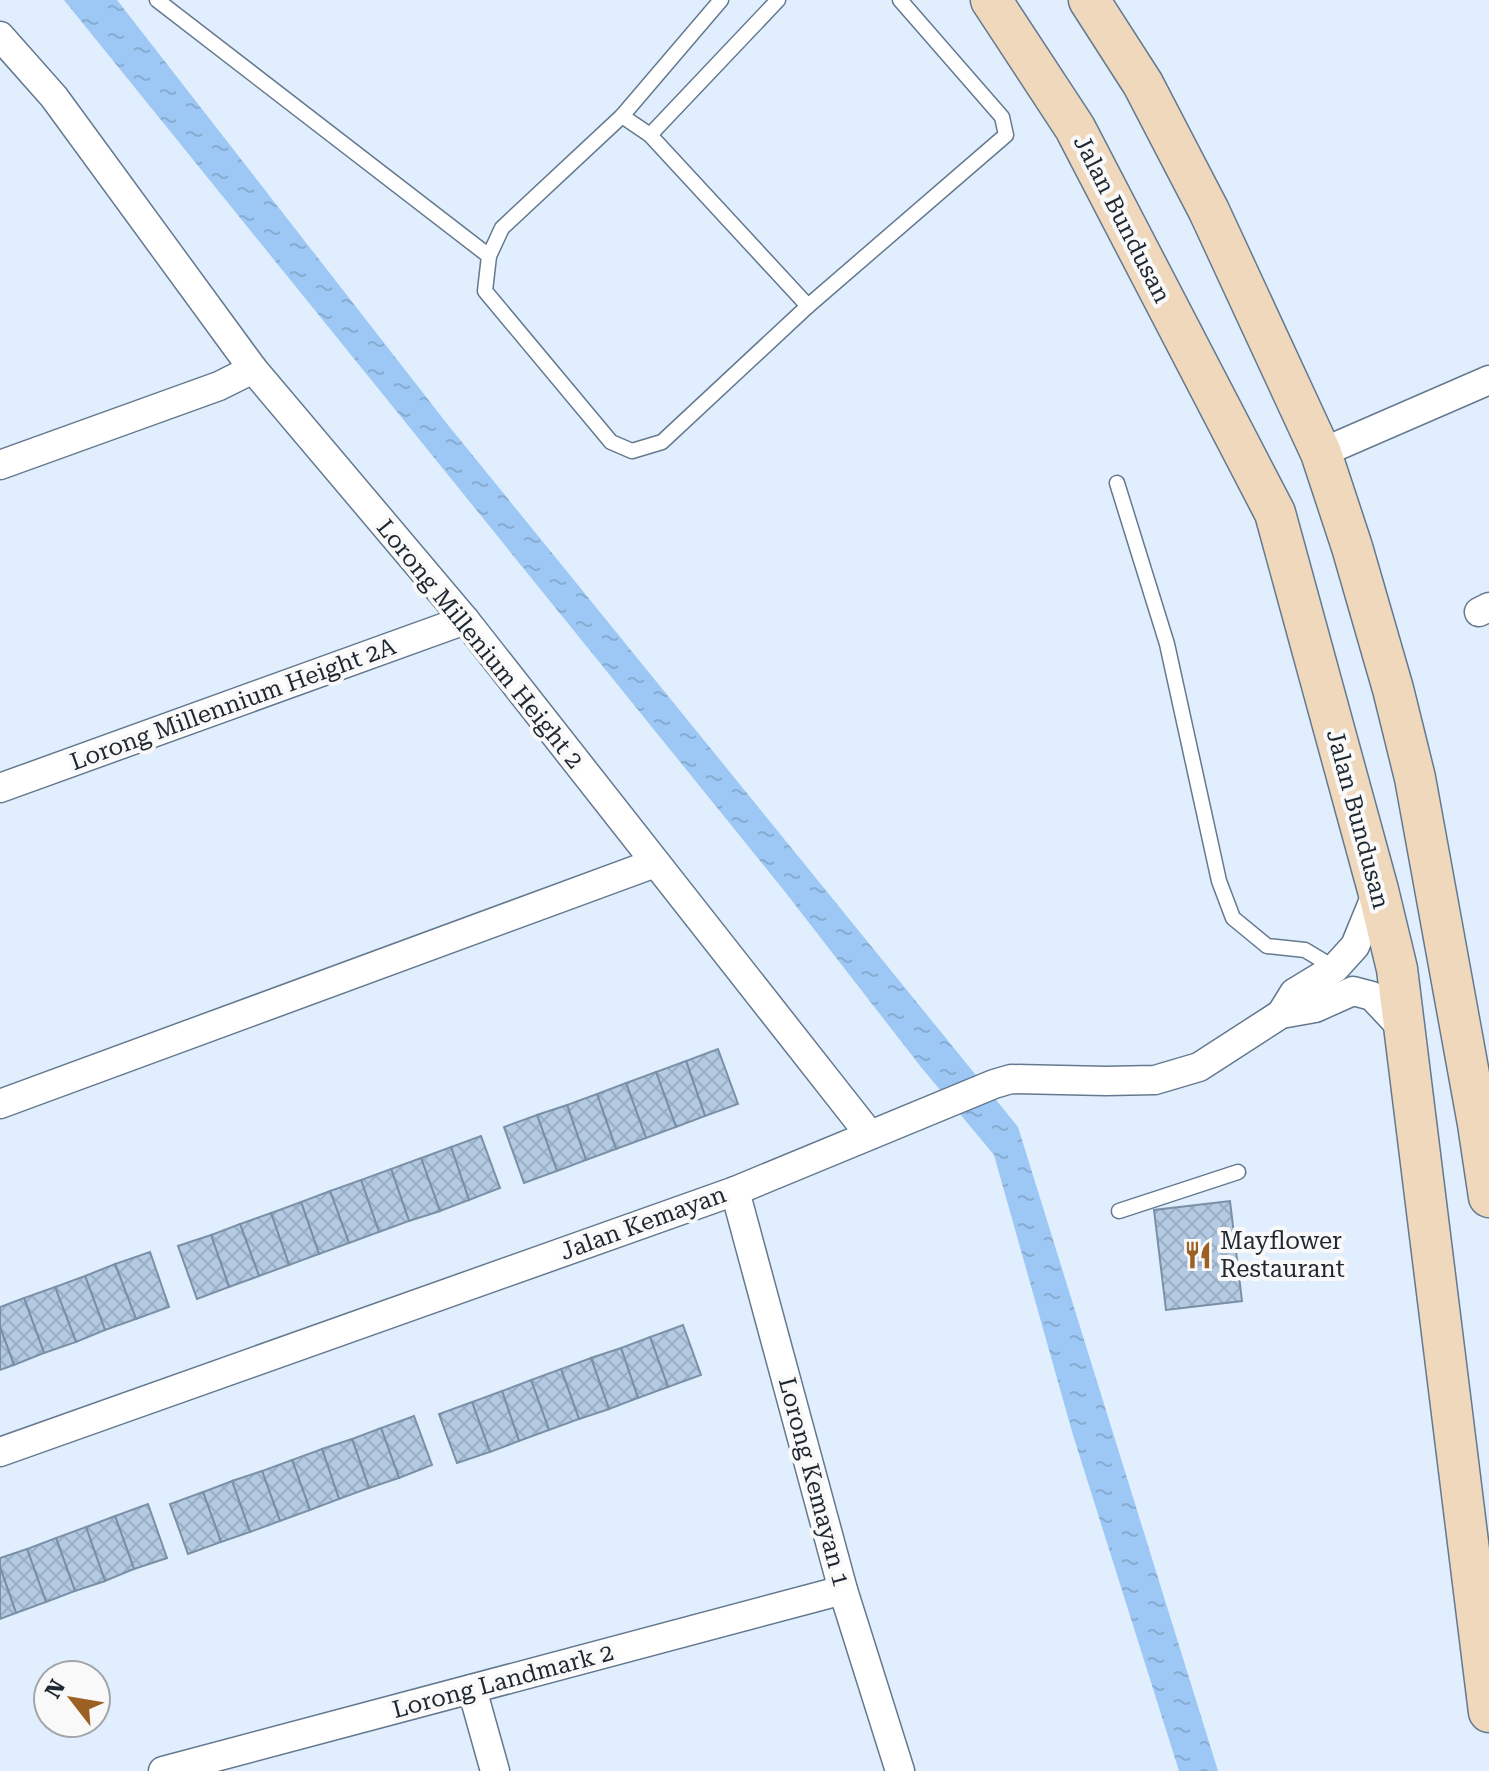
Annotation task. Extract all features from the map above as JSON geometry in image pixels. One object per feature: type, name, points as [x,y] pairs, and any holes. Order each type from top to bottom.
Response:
[{"type":"main road","name":"Jalan Bundusan","points":[[991,0],[1075,128],[1275,513],[1397,969],[1489,1712]]},
{"type":"main road","points":[[1089,0],[1143,84],[1209,211],[1321,453],[1352,547],[1415,778],[1484,1122],[1489,1197]]},
{"type":"street","name":"Lorong Millenium Height 2","points":[[0,36],[54,97],[253,369],[465,620],[870,1135]]},
{"type":"street","points":[[0,465],[219,386],[253,369]]},
{"type":"street","points":[[1321,453],[1489,380]]},
{"type":"street","name":"Lorong Millennium Height 2A","points":[[0,788],[465,620]]},
{"type":"street","points":[[0,1104],[655,863]]},
{"type":"street","points":[[1281,1014],[1294,993],[1335,968],[1355,946],[1378,890]]},
{"type":"street","points":[[1281,1014],[1315,1008],[1353,991],[1372,996],[1405,1031]]},
{"type":"street","name":"Jalan Kemayan","points":[[0,1452],[735,1191],[994,1084],[1011,1079],[1155,1080],[1199,1067],[1281,1014]]},
{"type":"street","name":"Lorong Kemayan 1","points":[[735,1191],[843,1590],[900,1771]]},
{"type":"street","name":"Lorong Landmark 2","points":[[171,1770],[843,1590]]},
{"type":"street","points":[[472,1689],[495,1771]]},
{"type":"lane","points":[[157,0],[489,256]]},
{"type":"lane","points":[[721,0],[622,116],[502,228],[489,256],[485,291],[611,442],[632,451],[662,442],[808,306],[1006,135],[1002,117],[900,0]]},
{"type":"lane","points":[[650,135],[778,0]]},
{"type":"lane","points":[[622,116],[650,135],[808,306]]},
{"type":"lane","points":[[1117,483],[1167,644],[1219,881],[1233,918],[1267,946],[1305,950],[1335,968]]},
{"type":"lane","points":[[1119,1211],[1238,1172]]},
{"type":"water","points":[[64,0],[117,0],[448,425],[1018,1127],[1218,1771],[1179,1771],[1073,1435],[994,1155]]},
{"type":"building","points":[[718,1049],[738,1104],[705,1116],[686,1061]]},
{"type":"building","points":[[686,1061],[705,1116],[676,1127],[656,1072]]},
{"type":"building","points":[[656,1072],[676,1127],[646,1138],[626,1083]]},
{"type":"building","points":[[626,1083],[646,1138],[616,1149],[597,1094]]},
{"type":"building","points":[[597,1094],[616,1149],[586,1160],[567,1105]]},
{"type":"building","points":[[567,1105],[586,1160],[557,1171],[537,1115]]},
{"type":"building","points":[[537,1115],[557,1171],[524,1183],[504,1127]]},
{"type":"building","points":[[481,1136],[500,1188],[469,1200],[451,1147]]},
{"type":"building","points":[[451,1147],[469,1200],[440,1211],[421,1158]]},
{"type":"building","points":[[421,1158],[440,1211],[409,1221],[391,1169]]},
{"type":"building","points":[[391,1169],[409,1221],[379,1232],[361,1180]]},
{"type":"building","points":[[361,1180],[379,1232],[349,1243],[330,1191]]},
{"type":"building","points":[[330,1191],[349,1243],[319,1254],[301,1202]]},
{"type":"building","name":"Mayflower Restaurant","points":[[1230,1201],[1242,1301],[1166,1310],[1154,1210]]},
{"type":"building","points":[[301,1202],[319,1254],[289,1265],[271,1213]]},
{"type":"building","points":[[271,1213],[289,1265],[259,1276],[240,1224]]},
{"type":"building","points":[[240,1224],[259,1276],[229,1287],[211,1235]]},
{"type":"building","points":[[211,1235],[229,1287],[197,1299],[178,1246]]},
{"type":"building","points":[[150,1252],[169,1307],[136,1319],[115,1264]]},
{"type":"building","points":[[115,1264],[136,1319],[105,1330],[85,1276]]},
{"type":"building","points":[[85,1276],[105,1330],[76,1342],[55,1287]]},
{"type":"building","points":[[55,1287],[76,1342],[44,1353],[24,1298]]},
{"type":"building","points":[[24,1298],[44,1353],[14,1365],[0,1327],[0,1307]]},
{"type":"building","points":[[683,1325],[701,1375],[668,1387],[650,1337]]},
{"type":"building","points":[[0,1327],[14,1365],[0,1370]]},
{"type":"building","points":[[650,1337],[668,1387],[638,1398],[621,1348]]},
{"type":"building","points":[[621,1348],[638,1398],[609,1409],[591,1358]]},
{"type":"building","points":[[591,1358],[609,1409],[579,1419],[561,1369]]},
{"type":"building","points":[[561,1369],[579,1419],[549,1430],[531,1380]]},
{"type":"building","points":[[531,1380],[549,1430],[519,1441],[502,1391]]},
{"type":"building","points":[[502,1391],[519,1441],[490,1452],[472,1402]]},
{"type":"building","points":[[472,1402],[490,1452],[457,1463],[439,1414]]},
{"type":"building","points":[[414,1416],[432,1465],[399,1478],[381,1428]]},
{"type":"building","points":[[381,1428],[399,1478],[369,1488],[352,1439]]},
{"type":"building","points":[[352,1439],[369,1488],[339,1499],[322,1449]]},
{"type":"building","points":[[322,1449],[339,1499],[310,1510],[292,1460]]},
{"type":"building","points":[[292,1460],[310,1510],[280,1521],[262,1471]]},
{"type":"building","points":[[262,1471],[280,1521],[250,1532],[232,1481]]},
{"type":"building","points":[[232,1481],[250,1532],[221,1542],[203,1492]]},
{"type":"building","points":[[203,1492],[221,1542],[188,1554],[170,1504]]},
{"type":"building","points":[[148,1504],[167,1558],[134,1569],[115,1516]]},
{"type":"building","points":[[115,1516],[134,1569],[105,1581],[86,1527]]},
{"type":"building","points":[[86,1527],[105,1581],[75,1591],[56,1538]]},
{"type":"building","points":[[56,1538],[75,1591],[46,1602],[27,1549]]},
{"type":"building","points":[[27,1549],[46,1602],[16,1613],[0,1567],[0,1558]]},
{"type":"building","points":[[0,1567],[16,1613],[0,1619]]},
{"type":"place","name":"Mayflower Restaurant","points":[[1198,1255]]}]
